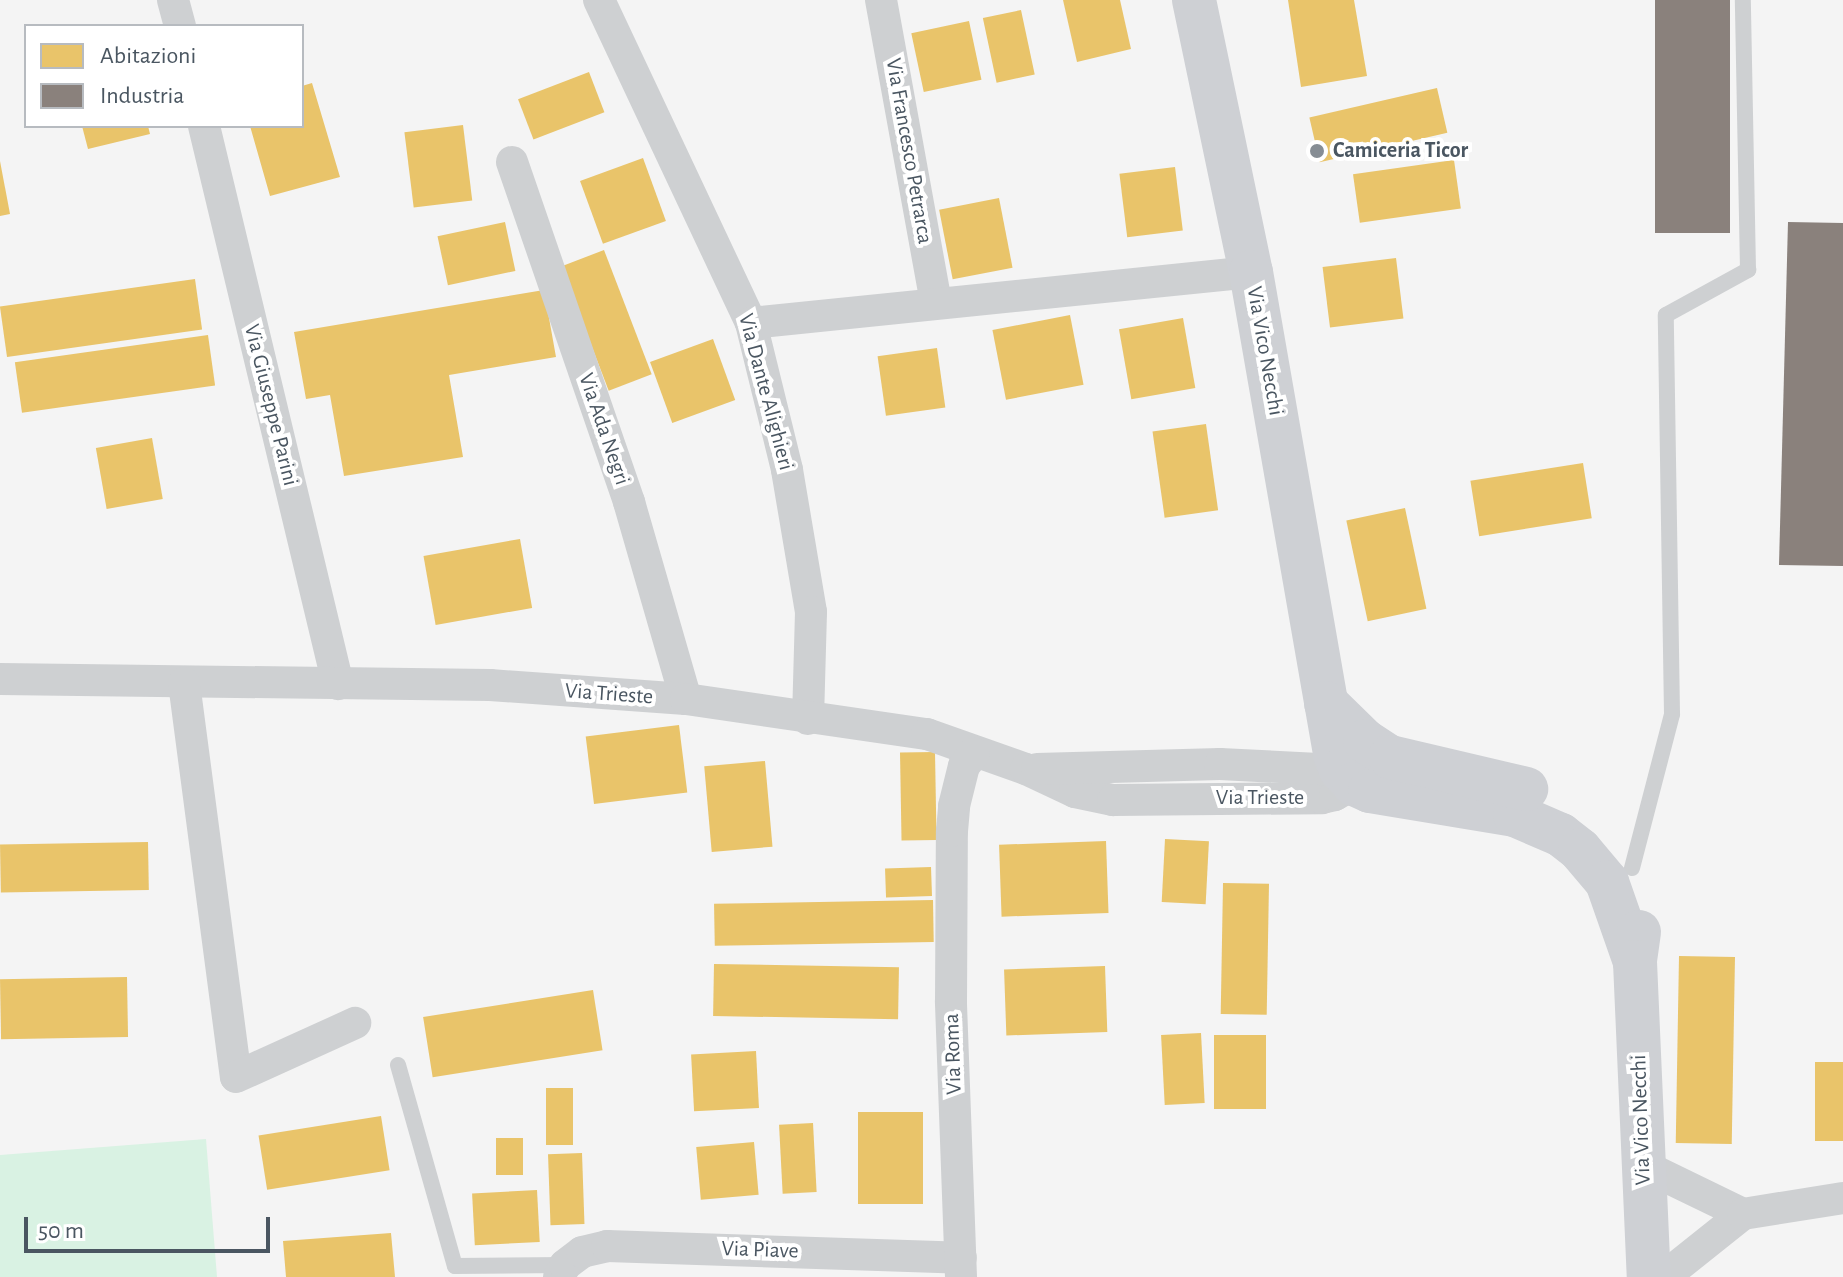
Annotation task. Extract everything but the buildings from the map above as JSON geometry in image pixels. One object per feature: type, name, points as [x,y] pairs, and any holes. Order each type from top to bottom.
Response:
[{"type":"street","points":[[174,0],[180,24]]},
{"type":"street","name":"Via Dante Alighieri","points":[[599,0],[751,323],[787,470],[811,612],[808,719]]},
{"type":"street","name":"Via Francesco Petrarca","points":[[881,0],[936,302]]},
{"type":"street","name":"Via Vico Necchi","points":[[1194,0],[1350,775],[1370,791],[1515,815],[1561,835],[1580,850],[1607,882],[1635,962]]},
{"type":"street","name":"Via Giuseppe Parini","points":[[204,128],[338,684]]},
{"type":"street","name":"Via Ada Negri","points":[[512,162],[629,502],[686,699]]},
{"type":"street","points":[[751,323],[1251,272]]},
{"type":"street","points":[[0,679],[104,682]]},
{"type":"street","points":[[0,702],[104,682]]},
{"type":"street","name":"Via Trieste","points":[[104,682],[490,685],[686,699],[927,734],[1000,761],[1220,764],[1350,775]]},
{"type":"street","points":[[184,683],[236,1077],[355,1023]]},
{"type":"street","name":"Via Vico Necchi","points":[[1336,713],[1390,757],[1546,795],[1576,811],[1600,829],[1632,868],[1640,891],[1635,962],[1649,1277]]},
{"type":"street","name":"Via Roma","points":[[961,1267],[951,1001],[952,831],[954,806],[964,766],[1000,761]]},
{"type":"street","name":"Via Vico Necchi","points":[[1350,775],[1438,784],[1478,778]]},
{"type":"street","points":[[1642,1165],[1743,1214]]},
{"type":"street","points":[[1664,1277],[1743,1214],[1843,1198]]},
{"type":"street","name":"Via Piave","points":[[562,1271],[582,1252],[622,1246],[961,1267]]},
{"type":"lane","points":[[1632,868],[1672,714],[1666,315],[1748,270],[1743,0]]},
{"type":"lane","name":"Via Piave","points":[[398,1065],[455,1266],[562,1271]]},
{"type":"green space","points":[[206,1139],[217,1277],[0,1277],[0,1155]]},
{"type":"place","name":"Camiceria Ticor","points":[[1317,151]]}]
